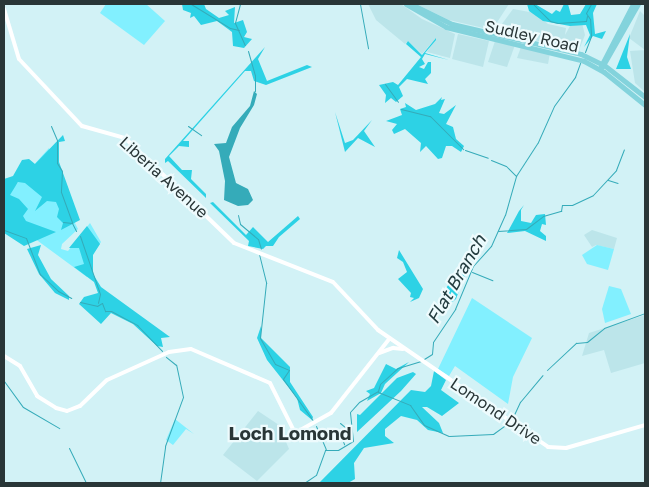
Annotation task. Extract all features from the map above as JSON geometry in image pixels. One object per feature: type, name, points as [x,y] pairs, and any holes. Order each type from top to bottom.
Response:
[{"type":"main road","name":"Sudley Road","points":[[406,4],[447,28],[563,54],[602,66],[611,70],[645,97]]},
{"type":"main road","name":"Sudley Road","points":[[411,4],[451,24],[568,50],[594,60],[645,105]]},
{"type":"main road","points":[[611,70],[607,57],[632,4]]},
{"type":"main road","points":[[602,66],[638,4]]},
{"type":"main road","name":"Liberia Avenue","points":[[4,9],[19,59],[80,124],[90,131],[116,134],[125,138],[234,243],[260,251],[333,282],[372,325],[390,338]]},
{"type":"main road","points":[[594,60],[607,57]]},
{"type":"main road","points":[[4,356],[20,366],[37,396],[65,411],[80,406],[104,382],[178,349],[196,350],[273,386],[295,433],[328,416],[390,338]]},
{"type":"main road","name":"Lomond Drive","points":[[390,338],[551,448],[566,448],[645,426]]},
{"type":"main road","name":"Lomond Drive","points":[[377,354],[393,348],[409,352]]},
{"type":"shaded area","points":[[106,4],[146,4],[165,21],[144,45],[100,13]]},
{"type":"shaded area","points":[[182,4],[204,4],[206,9],[219,18],[229,15],[225,11],[235,7],[234,23],[243,20],[247,32],[244,37],[252,39],[244,48],[233,46],[232,32],[217,21],[201,25],[194,16],[190,18],[191,13],[183,10]]},
{"type":"shaded area","points":[[368,4],[401,4],[422,19],[455,34],[450,58],[427,52],[436,38],[422,54],[408,41],[405,44],[376,20]]},
{"type":"shaded area","points":[[416,4],[509,4],[492,30],[449,20]]},
{"type":"shaded area","points":[[527,4],[535,4],[552,14],[556,10],[560,12],[564,4],[568,4],[571,15],[580,14],[586,4],[597,4],[593,13],[595,34],[606,31],[602,39],[593,36],[584,47],[590,35],[586,25],[570,26],[543,21],[529,11]]},
{"type":"shaded area","points":[[513,9],[535,13],[548,24],[566,28],[565,35],[570,26],[582,23],[585,35],[579,50],[563,45],[565,36],[562,46],[507,34],[509,26],[502,24]]},
{"type":"shaded area","points":[[640,11],[645,16],[645,50],[629,38]]},
{"type":"shaded area","points":[[458,34],[489,41],[483,67],[452,59]]},
{"type":"shaded area","points":[[630,34],[627,57],[631,69],[616,69]]},
{"type":"shaded area","points":[[436,38],[425,53],[449,60],[425,54],[422,59],[425,64],[419,67],[424,69],[428,62],[431,62],[431,73],[425,79],[428,84],[407,79],[399,87],[403,96],[396,102],[391,98],[385,103],[386,95],[379,85],[393,82],[398,85],[421,57],[406,44],[408,41],[422,55]]},
{"type":"shaded area","points":[[495,41],[515,45],[507,67],[488,62]]},
{"type":"shaded area","points":[[265,47],[258,59],[267,81],[307,65],[312,67],[266,85],[254,81],[251,71],[245,71],[183,141],[189,141],[189,147],[179,146],[169,156],[182,170],[192,170],[191,179],[206,194],[206,198],[168,161],[165,163],[165,159]]},
{"type":"shaded area","points":[[521,47],[550,53],[548,64],[517,58]]},
{"type":"shaded area","points":[[645,50],[645,92],[635,83],[630,51]]},
{"type":"shaded area","points":[[254,91],[257,94],[254,105],[240,128],[229,157],[236,183],[248,189],[253,200],[248,205],[238,206],[224,200],[225,181],[219,151],[214,144],[226,143],[232,127],[250,106]]},
{"type":"shaded area","points":[[442,97],[441,100],[445,99],[439,113],[444,114],[456,105],[446,124],[453,127],[456,139],[464,146],[461,152],[452,146],[446,146],[442,158],[438,159],[426,146],[420,152],[421,143],[405,129],[394,134],[392,130],[397,124],[386,121],[402,115],[400,109],[406,107],[405,103],[416,110],[435,104]]},
{"type":"shaded area","points":[[335,112],[345,143],[353,140],[372,120],[364,131],[375,147],[358,138],[345,152]]},
{"type":"shaded area","points":[[63,135],[65,141],[59,142],[59,162],[80,220],[61,230],[63,223],[57,217],[59,209],[56,202],[47,201],[35,211],[42,197],[25,183],[18,182],[10,195],[19,199],[28,209],[23,216],[26,221],[56,232],[24,246],[4,233],[4,179],[13,176],[22,160],[29,159],[35,164]]},
{"type":"shaded area","points":[[49,148],[67,207],[78,229],[62,244],[61,249],[68,251],[90,223],[101,242],[92,255],[87,277],[4,216],[4,198]]},
{"type":"shaded area","points":[[213,202],[246,235],[253,227],[268,242],[298,216],[300,219],[279,237],[273,246],[266,246],[263,249],[248,246],[249,241],[210,203]]},
{"type":"shaded area","points":[[524,205],[521,210],[521,221],[531,223],[536,215],[545,214],[546,225],[542,224],[540,231],[546,236],[546,241],[525,231],[507,233]]},
{"type":"shaded area","points":[[87,226],[100,244],[93,255],[93,274],[101,287],[170,337],[161,338],[163,347],[157,346],[133,324],[111,313],[101,324],[79,304],[84,297],[98,293],[94,282],[74,267],[84,264],[79,248],[69,248]]},
{"type":"shaded area","points":[[592,230],[617,238],[614,249],[596,245],[592,247],[584,235]]},
{"type":"shaded area","points":[[41,245],[38,255],[51,279],[69,296],[69,300],[55,293],[39,274],[27,249]]},
{"type":"shaded area","points":[[597,245],[614,249],[608,270],[587,264],[582,255]]},
{"type":"shaded area","points":[[399,250],[423,289],[419,298],[410,302],[414,298],[410,297],[411,293],[398,279],[407,272],[403,262],[397,258]]},
{"type":"shaded area","points":[[458,272],[453,281],[456,285],[457,277],[466,272],[456,299],[450,304],[446,288]]},
{"type":"shaded area","points":[[609,286],[621,289],[631,314],[605,323],[602,309]]},
{"type":"shaded area","points":[[472,298],[532,338],[513,377],[508,404],[455,366],[449,376],[438,369]]},
{"type":"shaded area","points":[[645,315],[645,363],[611,373],[604,350],[582,356],[589,333]]},
{"type":"shaded area","points":[[261,326],[261,338],[290,367],[290,382],[313,417],[312,420],[300,410],[297,398],[267,360],[257,338]]},
{"type":"shaded area","points":[[409,362],[385,384],[381,393],[367,401],[370,394],[366,391],[374,388],[386,364],[396,369]]},
{"type":"shaded area","points":[[434,371],[446,380],[441,390],[459,403],[442,416],[427,407],[422,407],[439,423],[443,433],[428,430],[417,420],[401,416],[385,429],[385,436],[394,443],[364,448],[354,463],[355,479],[348,483],[319,483],[411,390],[425,392],[431,386]]},
{"type":"shaded area","points":[[413,372],[416,374],[401,391],[357,432],[357,414],[360,415],[397,378]]},
{"type":"shaded area","points":[[258,411],[279,425],[289,449],[257,481],[223,455]]},
{"type":"shaded area","points":[[175,419],[194,434],[186,429],[173,445],[166,440]]},
{"type":"waterway","points":[[191,4],[230,28],[239,30]]},
{"type":"waterway","points":[[240,4],[235,23],[245,45]]},
{"type":"waterway","points":[[360,4],[368,48]]},
{"type":"waterway","points":[[533,4],[550,21],[558,23],[586,21],[587,16]]},
{"type":"waterway","name":"Flat Branch","points":[[585,52],[591,36],[590,19],[586,13],[591,4]]},
{"type":"waterway","points":[[248,51],[255,75],[255,91]]},
{"type":"waterway","name":"Flat Branch","points":[[424,359],[432,354],[433,342],[455,309],[473,266],[491,246],[505,215],[516,176],[538,142],[554,106],[575,77],[580,63]]},
{"type":"waterway","points":[[385,84],[398,102]]},
{"type":"waterway","points":[[401,109],[430,116],[463,149]]},
{"type":"waterway","points":[[51,126],[57,140],[57,163],[62,171],[61,192],[72,223]]},
{"type":"waterway","points":[[188,126],[201,135]]},
{"type":"waterway","points":[[498,231],[526,229],[543,216],[561,211],[562,205],[572,205],[593,195],[616,170],[624,149]]},
{"type":"waterway","points":[[465,150],[488,158]]},
{"type":"waterway","points":[[491,160],[506,166],[516,176]]},
{"type":"waterway","points":[[608,180],[618,183]]},
{"type":"waterway","points":[[238,215],[240,224],[258,239],[261,249]]},
{"type":"waterway","points":[[63,222],[72,223],[76,231]]},
{"type":"waterway","points":[[4,230],[26,238],[40,274],[58,291],[71,298]]},
{"type":"waterway","points":[[80,236],[100,294],[98,303]]},
{"type":"waterway","points":[[259,254],[266,283],[260,338],[275,364],[289,370],[283,379],[314,422]]},
{"type":"waterway","points":[[472,272],[492,280]]},
{"type":"waterway","points":[[80,302],[97,306],[102,303],[105,311],[111,311],[137,325],[162,351]]},
{"type":"waterway","points":[[547,370],[576,343],[587,342],[604,328],[645,313]]},
{"type":"waterway","points":[[160,483],[165,446],[183,397],[176,365],[166,357]]},
{"type":"waterway","name":"Flat Branch","points":[[304,483],[316,475],[325,450],[338,450],[353,441],[350,412],[359,402],[378,391],[380,384],[398,368],[421,361]]},
{"type":"waterway","points":[[512,419],[520,402],[543,375]]},
{"type":"waterway","points":[[4,381],[23,407],[59,428]]},
{"type":"waterway","points":[[378,392],[410,405],[424,425],[449,436],[493,434],[508,423]]},
{"type":"waterway","points":[[340,423],[345,427],[340,433],[344,444]]},
{"type":"waterway","points":[[316,426],[326,449]]},
{"type":"waterway","points":[[69,448],[86,483]]},
{"type":"district","name":"Loch Lomond","points":[[290,433]]}]
